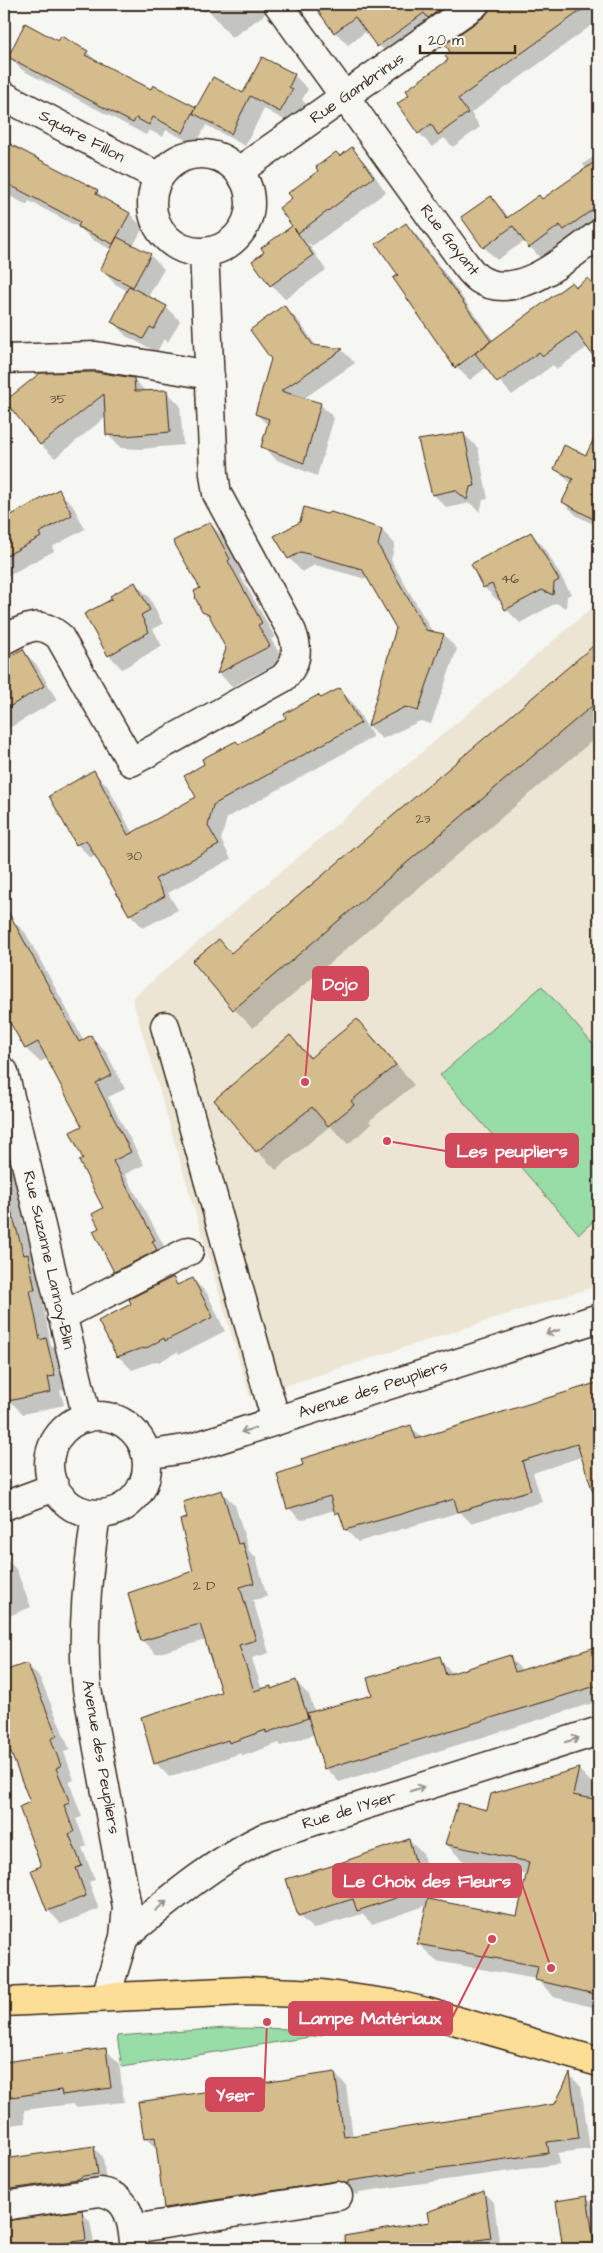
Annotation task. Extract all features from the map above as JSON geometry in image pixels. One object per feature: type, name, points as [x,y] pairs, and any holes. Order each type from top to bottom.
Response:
[{"type":"main road","points":[[4,2002],[106,1996],[288,1991],[358,1998],[426,2012],[599,2062]]},
{"type":"street","name":"Rue Gayant","points":[[278,4],[465,264],[479,279],[497,286],[513,286],[536,278],[597,239]]},
{"type":"street","name":"Rue Gambrinus","points":[[239,172],[475,4]]},
{"type":"street","name":"Square Fillon","points":[[4,96],[159,177]]},
{"type":"street","points":[[204,154],[218,156],[239,172],[246,183],[250,196],[249,209],[246,222],[229,243],[204,252],[181,247],[171,241],[156,223],[152,199],[159,177],[179,159],[204,154]]},
{"type":"street","points":[[4,640],[36,626],[48,628],[60,636],[131,762],[283,678],[290,671],[296,657],[297,644],[292,632],[216,494],[204,252]]},
{"type":"street","points":[[4,359],[96,356],[209,372]]},
{"type":"street","points":[[165,1026],[276,1421]]},
{"type":"street","name":"Rue Suzanne Lannoy-Blin","points":[[4,1072],[87,1418]]},
{"type":"street","points":[[62,1316],[188,1251]]},
{"type":"street","name":"Avenue des Peupliers","points":[[146,1455],[191,1448],[599,1318]]},
{"type":"street","points":[[100,1416],[112,1418],[124,1424],[134,1432],[142,1443],[146,1455],[147,1469],[144,1484],[136,1497],[125,1507],[111,1512],[96,1514],[83,1512],[72,1506],[62,1498],[55,1487],[50,1473],[50,1459],[54,1444],[62,1432],[74,1423],[87,1418],[100,1416]]},
{"type":"street","points":[[4,1506],[55,1487]]},
{"type":"street","name":"Avenue des Peupliers","points":[[96,1514],[84,1658],[87,1689],[125,1892],[127,1920],[124,1937],[106,1996]]},
{"type":"street","name":"Rue de l'Yser","points":[[124,1937],[209,1869],[232,1854],[267,1836],[599,1731]]},
{"type":"street","points":[[4,2206],[100,2192],[111,2194],[121,2200],[128,2212],[134,2239],[338,2196]]},
{"type":"shaded area","points":[[599,602],[599,1285],[250,1397],[132,998]]},
{"type":"green space","points":[[542,986],[599,1051],[599,1216],[579,1234],[440,1075]]},
{"type":"green space","points":[[226,2028],[306,2029],[322,2035],[122,2067],[117,2036]]},
{"type":"building","points":[[313,4],[448,4],[428,18],[424,13],[377,47],[355,17],[334,33]]},
{"type":"building","points":[[490,4],[590,4],[458,99],[468,113],[438,135],[431,124],[418,134],[397,104],[409,95],[406,90],[448,60],[445,56],[450,52],[445,44],[484,17],[489,11]]},
{"type":"building","points":[[25,23],[58,41],[61,36],[88,51],[85,55],[151,89],[153,85],[196,107],[183,133],[153,117],[149,125],[136,118],[133,123],[8,57]]},
{"type":"building","points":[[262,57],[295,74],[289,87],[293,89],[280,112],[250,96],[231,134],[193,113],[213,77],[243,93]]},
{"type":"building","points":[[4,141],[98,190],[96,194],[130,213],[113,244],[78,227],[80,222],[4,182]]},
{"type":"building","points":[[352,147],[374,177],[298,233],[294,228],[313,255],[270,286],[252,261],[264,252],[261,248],[292,226],[279,208],[292,198],[288,193],[318,171],[316,167],[336,152],[340,156]]},
{"type":"building","points":[[599,159],[599,205],[564,230],[560,225],[529,248],[513,226],[483,248],[461,217],[491,196],[507,218],[539,195],[542,199]]},
{"type":"building","points":[[406,223],[491,341],[455,368],[393,278],[398,275],[376,244]]},
{"type":"building","points":[[117,237],[151,254],[133,287],[100,270]]},
{"type":"building","points":[[588,278],[599,294],[599,364],[576,332],[543,356],[539,352],[497,383],[475,353],[572,282],[576,287]]},
{"type":"building","points":[[129,286],[167,306],[154,329],[150,327],[143,339],[111,322]]},
{"type":"building","points":[[284,305],[313,345],[343,349],[281,391],[321,403],[304,463],[261,447],[269,419],[255,414],[271,359],[250,330]]},
{"type":"building","points":[[95,372],[134,378],[135,391],[167,390],[170,432],[125,436],[106,435],[104,394],[40,445],[5,401],[40,373]]},
{"type":"building","points":[[599,428],[599,522],[562,502],[573,479],[554,469],[564,445],[586,455]]},
{"type":"building","points":[[464,433],[475,486],[470,487],[467,500],[455,490],[432,495],[418,440]]},
{"type":"building","points":[[59,489],[72,515],[39,533],[41,537],[4,557],[4,519]]},
{"type":"building","points":[[304,507],[326,514],[331,512],[382,529],[378,545],[426,630],[444,634],[418,711],[405,707],[368,726],[396,628],[362,569],[301,552],[288,559],[274,536],[300,522]]},
{"type":"building","points":[[210,522],[230,559],[228,561],[262,623],[258,625],[270,646],[217,674],[226,649],[209,615],[202,612],[194,591],[200,588],[173,541]]},
{"type":"building","points":[[531,532],[559,580],[554,583],[553,595],[542,590],[505,610],[492,584],[483,588],[471,564]]},
{"type":"building","points":[[135,582],[150,610],[141,615],[149,632],[108,656],[84,614],[112,599],[110,596]]},
{"type":"building","points":[[599,641],[599,700],[233,1010],[192,961],[219,939],[231,953]]},
{"type":"building","points":[[23,649],[44,686],[4,710],[4,659]]},
{"type":"building","points":[[340,688],[361,723],[213,805],[208,826],[219,845],[155,879],[165,896],[129,915],[86,840],[76,845],[49,796],[94,770],[128,835],[196,797],[184,776],[204,764],[202,759],[236,741],[239,744],[286,718],[284,714],[318,695],[321,698]]},
{"type":"building","points":[[4,904],[79,1042],[91,1035],[112,1075],[96,1083],[131,1152],[113,1161],[155,1240],[152,1241],[157,1250],[114,1272],[93,1231],[99,1228],[92,1214],[103,1208],[79,1161],[83,1159],[70,1132],[82,1126],[38,1042],[25,1049],[4,1012]]},
{"type":"building","points":[[357,1019],[396,1065],[351,1101],[354,1105],[328,1126],[312,1107],[256,1152],[214,1100],[290,1035],[310,1058]]},
{"type":"building","points":[[11,1210],[24,1255],[28,1254],[35,1290],[30,1290],[40,1340],[46,1338],[55,1376],[48,1377],[51,1392],[8,1401],[4,1382],[4,1211]]},
{"type":"building","points":[[173,1277],[177,1285],[193,1278],[213,1317],[165,1341],[164,1338],[145,1349],[142,1348],[117,1357],[98,1321],[131,1304],[129,1299]]},
{"type":"building","points":[[599,1382],[599,1495],[594,1495],[577,1444],[522,1461],[531,1490],[458,1512],[454,1499],[345,1530],[339,1512],[335,1514],[330,1496],[287,1509],[277,1474],[303,1465],[301,1459],[411,1425],[416,1439]]},
{"type":"building","points":[[222,1490],[238,1544],[243,1543],[254,1583],[240,1587],[256,1640],[239,1645],[254,1691],[271,1686],[271,1689],[296,1680],[308,1718],[266,1733],[266,1730],[229,1743],[228,1740],[154,1764],[141,1717],[221,1692],[200,1624],[141,1641],[128,1593],[193,1571],[180,1520],[187,1518],[183,1502]]},
{"type":"building","points":[[599,1646],[599,1685],[324,1769],[307,1713],[372,1695],[367,1678],[440,1656],[446,1675],[510,1655],[515,1672]]},
{"type":"building","points":[[27,1663],[57,1736],[51,1739],[61,1766],[56,1768],[70,1803],[64,1805],[74,1832],[69,1834],[82,1866],[76,1868],[86,1896],[47,1911],[31,1870],[41,1866],[19,1807],[30,1802],[4,1735],[4,1671]]},
{"type":"building","points":[[579,1768],[573,1795],[599,1800],[599,1995],[535,1980],[538,1966],[417,1944],[428,1899],[517,1916],[529,1862],[445,1844],[458,1803],[487,1810],[491,1794]]},
{"type":"building","points":[[409,1839],[423,1889],[357,1911],[353,1899],[298,1916],[286,1879],[328,1867]]},
{"type":"building","points":[[106,2048],[111,2088],[62,2095],[61,2090],[4,2098],[4,2062]]},
{"type":"building","points":[[335,2072],[344,2137],[555,2104],[570,2073],[579,2138],[547,2142],[549,2153],[348,2181],[348,2184],[336,2181],[164,2208],[155,2137],[144,2139],[138,2102]]},
{"type":"building","points":[[94,2146],[98,2174],[83,2176],[78,2179],[4,2190],[4,2159]]},
{"type":"building","points":[[484,2191],[491,2238],[420,2249],[345,2249],[344,2236],[429,2222],[427,2212]]},
{"type":"building","points":[[587,2196],[595,2249],[563,2249],[556,2201]]},
{"type":"building","points":[[82,2210],[86,2240],[22,2249],[4,2249],[4,2221]]},
{"type":"place","name":"Dojo","points":[[305,1082]]},
{"type":"place","name":"Les peupliers","points":[[387,1141]]},
{"type":"place","name":"Lampe Matériaux","points":[[492,1939]]},
{"type":"place","name":"Le Choix des Fleurs","points":[[551,1968]]},
{"type":"place","name":"Yser","points":[[267,2022]]}]
